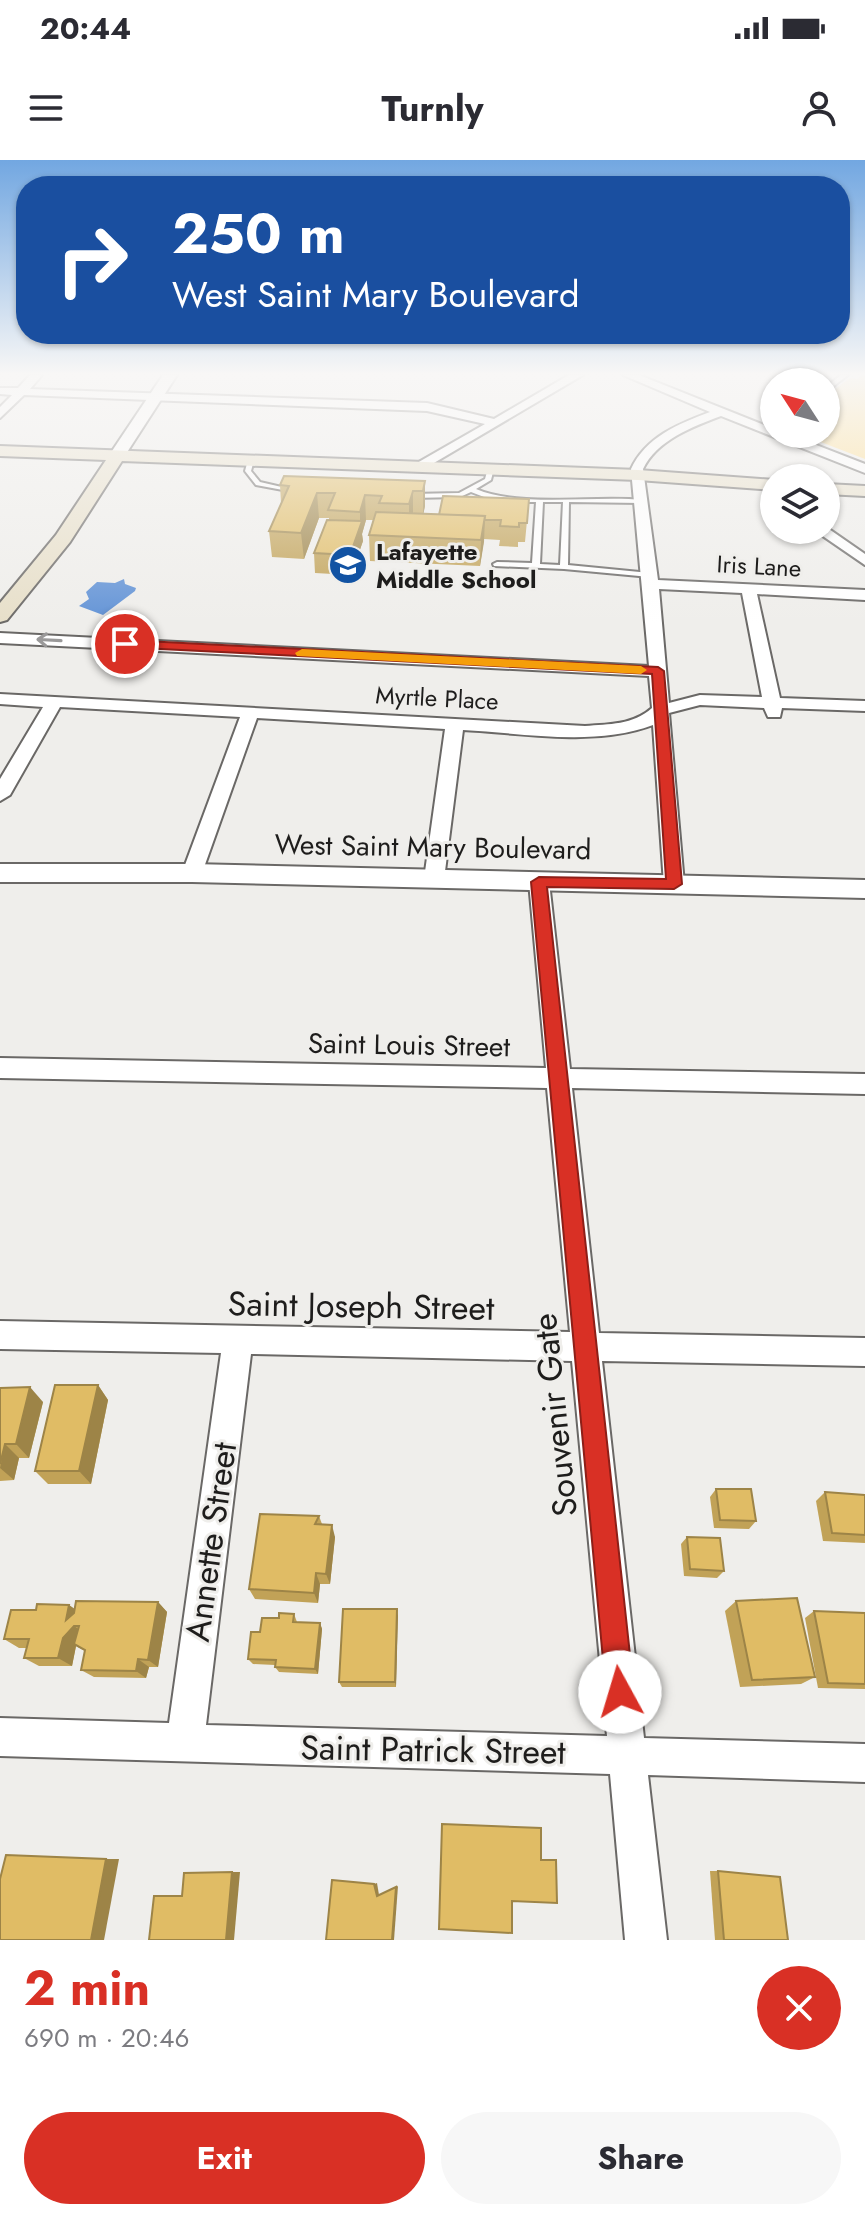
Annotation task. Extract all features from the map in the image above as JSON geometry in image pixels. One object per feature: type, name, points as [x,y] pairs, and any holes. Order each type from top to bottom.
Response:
[{"type":"main road","points":[[0,616],[63,538],[115,458]]},
{"type":"main road","points":[[164,458],[491,468],[760,484]]},
{"type":"main road","points":[[840,490],[865,491]]},
{"type":"street","points":[[422,466],[436,458]]},
{"type":"street","points":[[642,458],[638,464],[638,475],[650,579],[674,884]]},
{"type":"street","points":[[837,458],[865,469]]},
{"type":"street","points":[[840,543],[865,561]]},
{"type":"street","name":"Iris Lane","points":[[650,579],[749,590],[865,595]]},
{"type":"street","points":[[749,590],[772,707]]},
{"type":"street","points":[[0,638],[658,671]]},
{"type":"street","name":"Myrtle Place","points":[[0,699],[52,708]]},
{"type":"street","name":"Myrtle Place","points":[[0,711],[52,708],[454,729],[601,744],[642,736],[660,716],[772,707],[865,706]]},
{"type":"street","name":"Myrtle Place","points":[[772,707],[865,718]]},
{"type":"street","points":[[0,795],[52,708]]},
{"type":"street","points":[[192,873],[248,719]]},
{"type":"street","points":[[434,879],[454,729]]},
{"type":"street","name":"West Saint Mary Boulevard","points":[[0,873],[192,873],[865,889]]},
{"type":"street","name":"Souvenir Gate","points":[[539,882],[646,1940]]},
{"type":"street","name":"Saint Louis Street","points":[[0,1068],[865,1084]]},
{"type":"street","name":"Saint Joseph Street","points":[[0,1335],[865,1352]]},
{"type":"street","name":"Annette Street","points":[[185,1744],[238,1340]]},
{"type":"street","name":"Saint Patrick Street","points":[[0,1737],[865,1763]]},
{"type":"lane","points":[[251,460],[248,471],[258,484],[301,492]]},
{"type":"lane","points":[[394,495],[447,500],[488,480],[491,468]]},
{"type":"lane","points":[[472,490],[518,500],[641,501]]},
{"type":"lane","points":[[512,512],[518,500]]},
{"type":"lane","points":[[536,566],[540,500]]},
{"type":"lane","points":[[564,567],[566,500]]},
{"type":"lane","points":[[497,564],[564,567],[650,579]]},
{"type":"water","points":[[124,579],[125,584],[136,588],[135,591],[103,615],[79,606],[89,599],[86,592],[97,582],[115,583]]},
{"type":"building","points":[[284,476],[425,481],[423,491],[413,491],[409,504],[379,503],[382,496],[365,495],[360,512],[328,510],[335,493],[317,493],[301,533],[269,531],[289,486],[280,485]]},
{"type":"building","points":[[443,496],[529,499],[527,523],[519,523],[519,527],[500,526],[501,520],[484,520],[485,516],[439,515]]},
{"type":"building","points":[[376,512],[485,516],[481,540],[369,535]]},
{"type":"building","points":[[327,520],[362,521],[350,555],[314,553]]},
{"type":"building","points":[[55,1385],[98,1385],[79,1471],[35,1471]]},
{"type":"building","points":[[30,1387],[16,1444],[5,1444],[0,1464],[0,1388]]},
{"type":"building","points":[[716,1489],[751,1489],[756,1521],[720,1520]]},
{"type":"building","points":[[825,1492],[865,1495],[865,1535],[832,1533]]},
{"type":"building","points":[[260,1514],[319,1516],[315,1524],[332,1525],[326,1574],[316,1573],[314,1593],[249,1589]]},
{"type":"building","points":[[687,1537],[720,1538],[724,1571],[690,1569]]},
{"type":"building","points":[[797,1598],[815,1677],[752,1680],[736,1601]]},
{"type":"building","points":[[76,1601],[158,1602],[148,1660],[138,1659],[136,1671],[81,1670],[85,1650],[74,1644],[79,1626],[74,1626],[63,1638],[58,1658],[24,1658],[29,1639],[4,1639],[11,1610],[36,1610],[37,1604],[69,1605],[66,1620],[74,1613]]},
{"type":"building","points":[[343,1609],[397,1609],[395,1682],[339,1682]]},
{"type":"building","points":[[814,1611],[865,1613],[865,1684],[828,1683]]},
{"type":"building","points":[[279,1613],[294,1614],[293,1622],[320,1623],[315,1669],[275,1667],[276,1660],[248,1659],[251,1632],[260,1632],[262,1618],[279,1618]]},
{"type":"building","points":[[442,1824],[541,1828],[541,1860],[556,1860],[557,1903],[512,1901],[512,1933],[439,1929]]},
{"type":"building","points":[[6,1855],[106,1859],[91,1940],[0,1940],[0,1879]]},
{"type":"building","points":[[718,1871],[780,1877],[788,1940],[724,1940]]},
{"type":"building","points":[[232,1872],[226,1940],[149,1940],[154,1896],[182,1896],[184,1873]]},
{"type":"building","points":[[332,1880],[374,1884],[377,1896],[396,1887],[392,1940],[326,1940]]},
{"type":"slow traffic","points":[[302,653],[641,670]]},
{"type":"place","name":"Lafayette Middle School","points":[[348,565]]},
{"type":"route","points":[[125,644],[658,671],[674,884],[539,882],[620,1692]]}]
